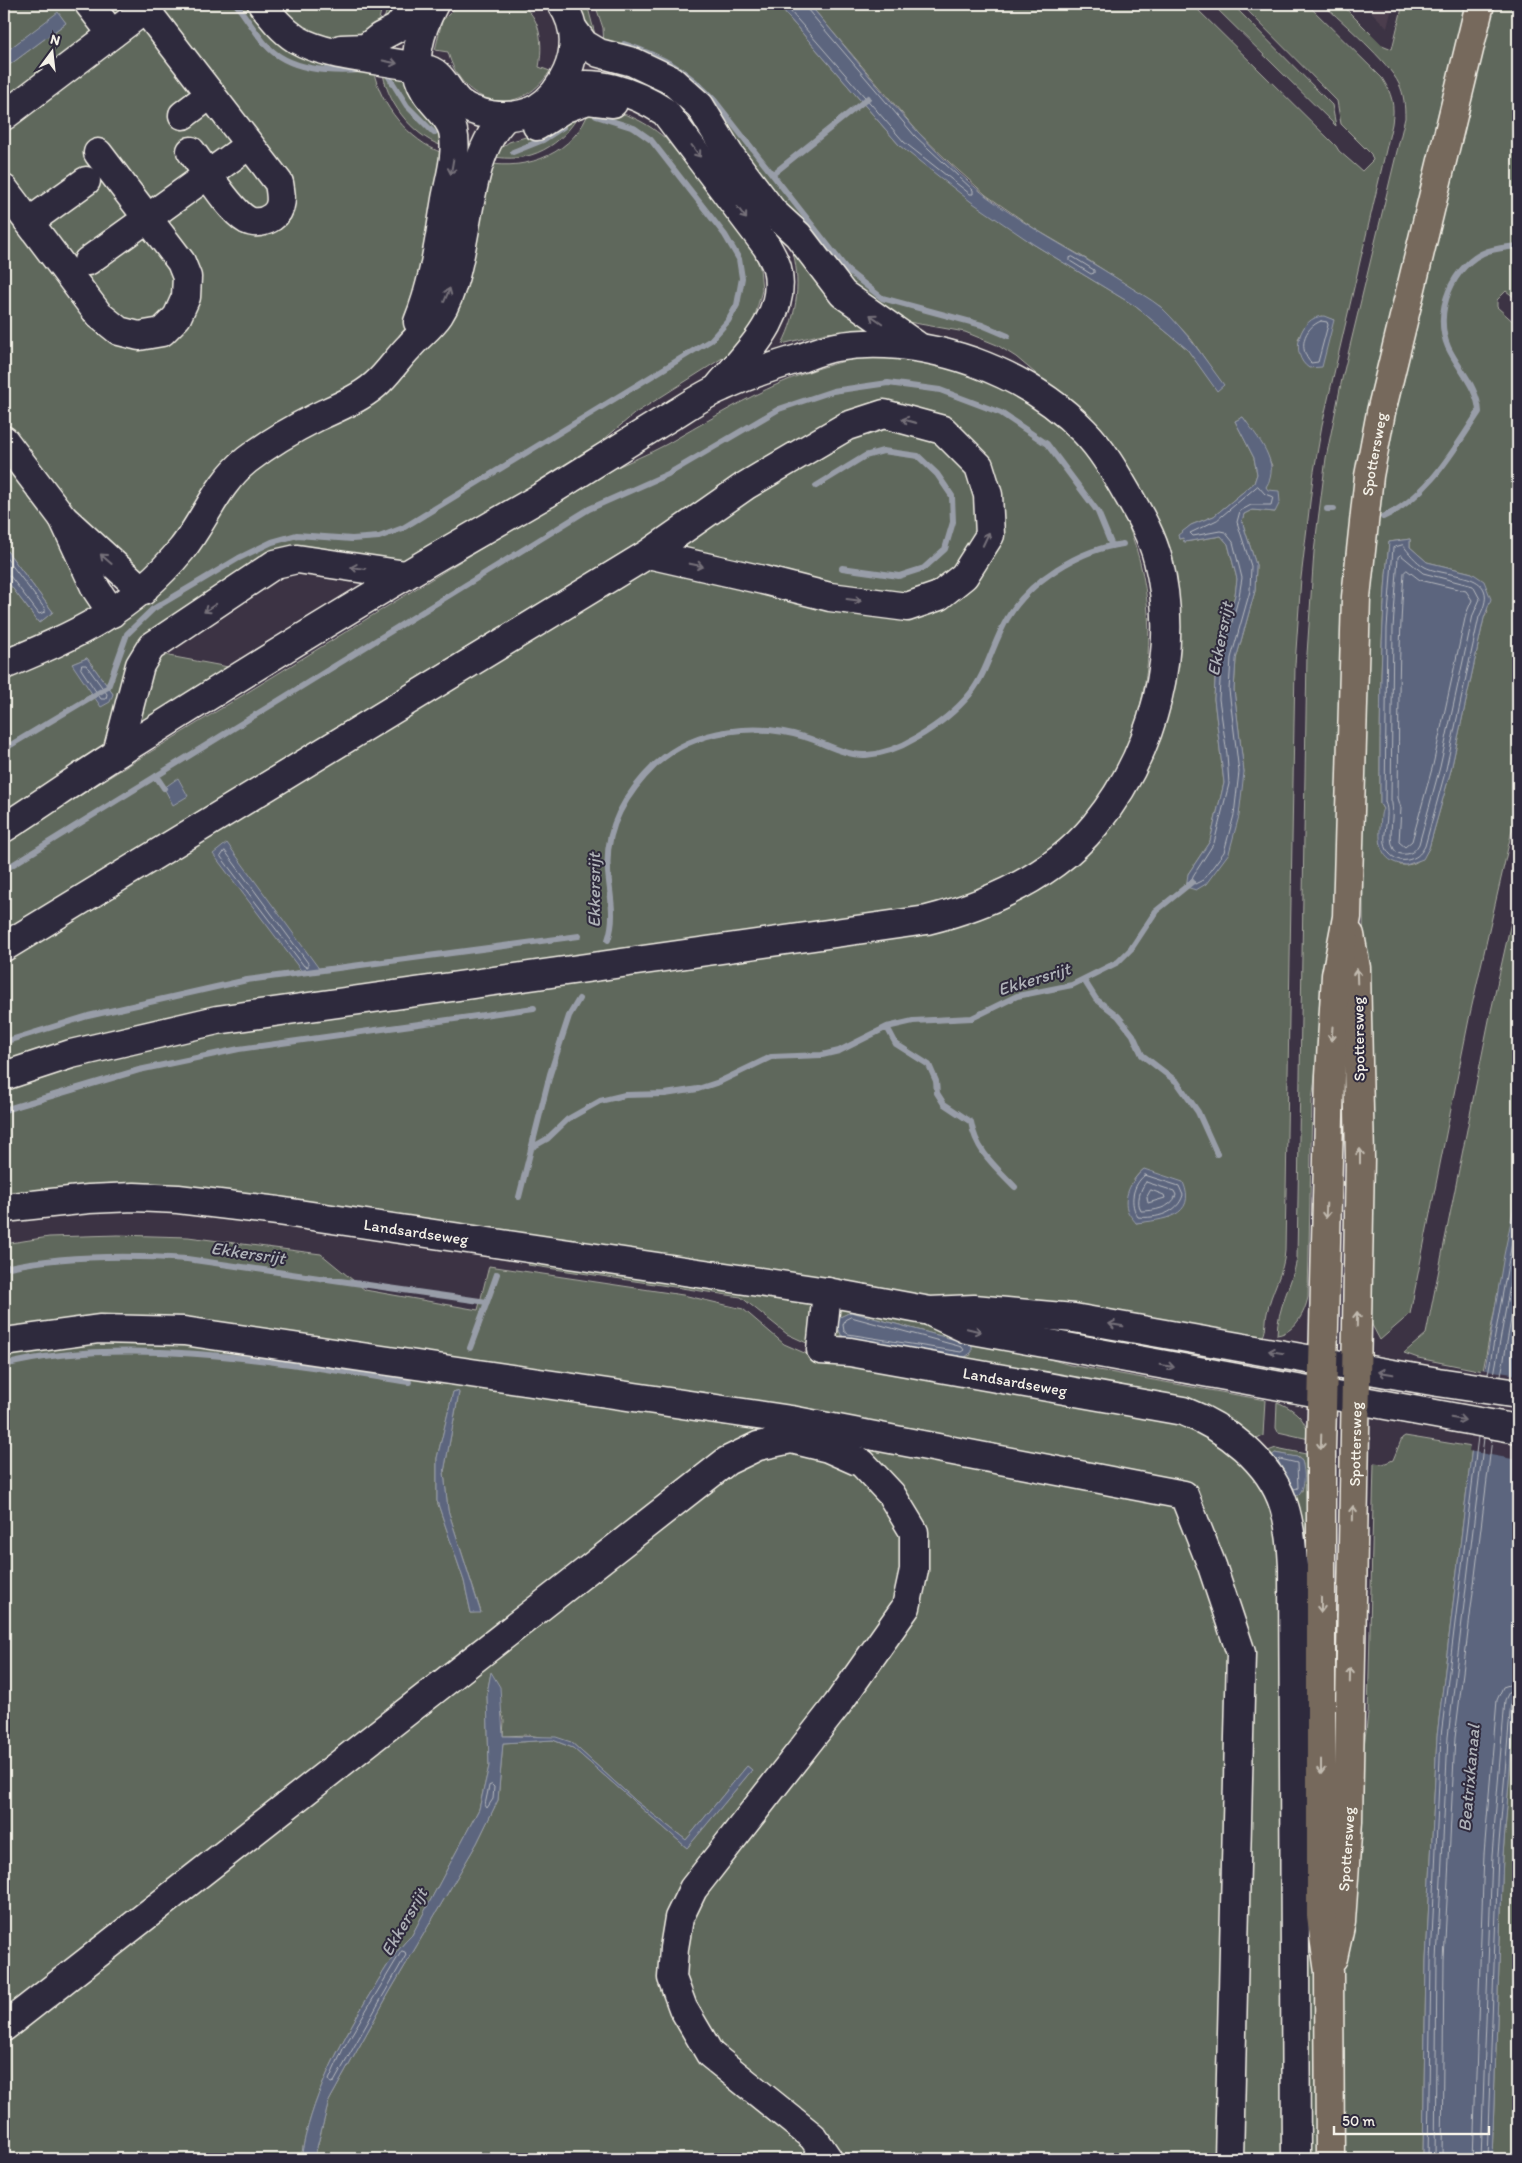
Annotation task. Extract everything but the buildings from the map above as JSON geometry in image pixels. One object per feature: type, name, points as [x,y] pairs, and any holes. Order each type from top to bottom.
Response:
[{"type":"main road","name":"Spottersweg","points":[[1330,2159],[1330,1972],[1320,1915],[1323,1394],[1330,1075],[1336,975],[1346,916],[1356,597],[1369,476],[1381,412],[1480,4]]},
{"type":"main road","name":"Spottersweg","points":[[1330,1972],[1341,1921],[1348,1821],[1356,1400],[1359,1085],[1356,968],[1346,916]]},
{"type":"street","points":[[89,4],[112,34]]},
{"type":"street","points":[[262,4],[284,30],[296,39],[313,47],[431,70],[461,104],[480,113],[498,127],[523,131],[543,124],[565,108],[588,100],[607,101],[641,112],[678,129]]},
{"type":"street","points":[[328,50],[366,48],[397,28],[416,4]]},
{"type":"street","points":[[408,348],[433,276],[454,152],[453,130],[448,120],[425,91],[418,68],[418,47],[423,23],[434,4]]},
{"type":"street","points":[[542,4],[549,12],[559,48],[571,58],[647,82],[672,98],[729,154]]},
{"type":"street","points":[[562,4],[574,29],[584,44],[598,54],[633,62],[671,80],[700,106],[729,154],[773,212],[798,235],[843,294],[917,346]]},
{"type":"street","points":[[4,116],[149,6],[211,94],[279,183],[282,198],[277,214],[264,222],[248,220],[236,211],[191,151]]},
{"type":"street","points":[[4,666],[66,639],[112,613],[143,591],[183,548],[234,471],[272,440],[346,403],[374,386],[438,316],[451,285],[481,158],[498,127],[540,107],[557,90],[571,58],[574,29]]},
{"type":"street","points":[[557,90],[572,84],[620,90],[651,103],[665,112],[767,247],[777,267],[779,287],[774,313],[762,334],[717,388]]},
{"type":"street","points":[[183,115],[211,94]]},
{"type":"street","points":[[4,189],[99,315],[119,331],[139,336],[162,332],[177,317],[186,297],[187,277],[181,262],[98,153]]},
{"type":"street","points":[[88,261],[238,153]]},
{"type":"street","points":[[29,222],[86,181]]},
{"type":"street","points":[[752,374],[773,346],[786,322],[793,297],[793,270],[787,245],[773,212]]},
{"type":"street","points":[[4,828],[117,753],[406,575],[540,497],[717,388],[752,374],[834,347],[872,343],[917,346],[957,356],[1001,372],[1036,392],[1086,432],[1116,474],[1146,525],[1159,561],[1166,618],[1164,662],[1158,702],[1140,752],[1121,787],[1094,826],[1066,854],[1036,876],[995,899],[963,911],[928,920],[217,1020],[70,1054],[4,1076]]},
{"type":"street","points":[[4,947],[648,554],[754,481],[847,426],[884,414],[943,430],[979,466],[988,495],[990,535],[964,576],[939,596],[907,607],[830,597],[648,554]]},
{"type":"street","points":[[4,440],[63,518],[143,591]]},
{"type":"street","points":[[63,518],[96,589],[112,613]]},
{"type":"street","points":[[117,753],[140,665],[151,647],[275,564],[297,559],[406,575]]},
{"type":"street","name":"Landsardseweg","points":[[4,1208],[89,1198],[134,1197],[178,1199],[278,1211],[827,1292],[930,1311],[974,1309],[1074,1318],[1518,1394]]},
{"type":"street","name":"Landsardseweg","points":[[827,1292],[821,1350],[850,1352],[1168,1407],[1212,1424],[1227,1432],[1252,1457],[1272,1482],[1283,1504],[1291,1534],[1294,1566],[1296,2159]]},
{"type":"street","name":"Landsardseweg","points":[[930,1311],[967,1329],[1518,1429]]},
{"type":"street","points":[[4,1342],[99,1329],[184,1332],[791,1429],[1184,1496],[1212,1566],[1241,1653],[1229,2159]]},
{"type":"street","points":[[4,2027],[727,1461],[791,1429]]},
{"type":"street","points":[[791,1429],[828,1448],[862,1462],[891,1494],[914,1532],[914,1570],[906,1608],[837,1705],[693,1889],[679,1918],[672,1978],[683,2008],[710,2054],[813,2137],[828,2159]]},
{"type":"shaded area","points":[[513,3],[526,9],[532,15],[539,31],[541,50],[539,67],[550,71],[537,86],[523,96],[508,101],[493,100],[478,95],[465,85],[455,70],[448,52],[435,50],[442,21],[459,4]]},
{"type":"shaded area","points":[[4,4],[383,4],[374,51],[374,70],[379,90],[393,114],[413,135],[424,144],[449,155],[417,309],[396,347],[402,355],[486,163],[518,164],[548,156],[562,148],[573,137],[583,124],[590,109],[601,109],[630,116],[648,125],[665,138],[747,240],[760,268],[762,290],[753,323],[745,337],[724,357],[634,414],[589,452],[406,575],[297,559],[152,647],[169,656],[250,671],[4,828],[4,577],[39,623],[53,612],[4,547],[4,69],[66,23],[58,13],[4,53]],"holes":[[[96,550],[143,591],[112,613]],[[87,658],[113,694],[72,664]]]},
{"type":"shaded area","points":[[389,4],[405,4],[383,22]]},
{"type":"shaded area","points":[[571,4],[587,4],[597,42]]},
{"type":"shaded area","points":[[595,4],[777,4],[900,146],[1033,244],[1135,306],[1187,349],[1217,390],[1223,385],[1191,339],[1161,307],[1088,260],[1035,229],[986,195],[918,132],[809,4],[1192,4],[1339,151],[1362,171],[1373,160],[1371,154],[1341,124],[1337,101],[1241,4],[1307,4],[1382,78],[1388,89],[1393,105],[1392,124],[1322,425],[1313,477],[1301,578],[1295,665],[1285,1251],[1282,1267],[1266,1316],[1266,1327],[1261,1339],[932,1298],[505,1236],[4,1199],[4,1076],[71,1054],[927,920],[1066,853],[1157,702],[1159,561],[1067,400],[1016,357],[997,345],[965,332],[897,320],[855,298],[711,112],[604,46],[603,28]],"holes":[[[1321,316],[1334,320],[1298,339],[1305,326]],[[1243,417],[1266,452],[1272,466],[1266,487],[1275,512],[1252,510],[1244,514],[1242,521],[1256,565],[1255,591],[1236,659],[1234,690],[1244,772],[1196,890],[1188,874],[1210,841],[1224,783],[1214,699],[1216,662],[1235,595],[1237,579],[1228,544],[1221,536],[1185,542],[1183,538],[1179,539],[1179,535],[1191,525],[1214,516],[1254,483],[1257,474],[1254,458],[1235,421]],[[1144,1169],[1170,1217],[1136,1223],[1130,1194],[1133,1181]]]},
{"type":"shaded area","points":[[1212,4],[1232,4],[1332,105],[1336,126]]},
{"type":"shaded area","points":[[1323,4],[1341,4],[1382,45],[1392,49],[1403,4],[1466,4],[1364,431],[1353,496],[1342,598],[1334,923],[1312,1101],[1308,1297],[1298,1321],[1289,1330],[1277,1335],[1279,1315],[1297,1259],[1307,654],[1314,552],[1326,458],[1342,379],[1405,118],[1402,92],[1393,75],[1364,42]]},
{"type":"shaded area","points":[[1364,4],[1393,4],[1387,28]]},
{"type":"shaded area","points":[[1491,4],[1518,4],[1518,300],[1506,291],[1497,300],[1497,307],[1518,326],[1518,804],[1470,1014],[1410,1314],[1380,1340],[1372,1325],[1368,1310],[1362,821],[1365,642],[1387,435]],"holes":[[[1410,539],[1410,547],[1427,562],[1472,573],[1488,612],[1484,618],[1451,770],[1429,848],[1418,861],[1400,865],[1380,804],[1381,673],[1389,542]]]},
{"type":"shaded area","points":[[383,74],[404,76],[421,96],[448,148],[436,144],[425,137],[406,120],[391,98]]},
{"type":"shaded area","points":[[581,111],[565,134],[543,150],[518,158],[490,156],[509,142],[539,133]]},
{"type":"shaded area","points":[[792,248],[875,329],[826,333],[782,344],[795,309],[797,285]]},
{"type":"shaded area","points":[[875,355],[911,357],[946,364],[994,383],[1025,400],[1052,418],[1092,460],[1121,508],[1140,561],[1148,616],[1146,672],[1134,727],[1111,778],[1078,825],[1065,838],[1020,870],[954,902],[4,1063],[4,960],[653,565],[930,610],[997,500],[934,418],[824,429],[4,930],[4,842],[604,473],[659,448],[766,389],[818,369]]},
{"type":"shaded area","points":[[907,430],[941,444],[967,472],[974,490],[977,511],[976,530],[969,548],[957,566],[918,595],[870,595],[673,548],[853,437],[874,431]]},
{"type":"shaded area","points":[[1518,891],[1518,1187],[1483,1371],[1418,1358],[1404,1353],[1426,1334],[1489,1020]]},
{"type":"shaded area","points":[[118,1235],[188,1237],[321,1254],[365,1290],[478,1310],[489,1266],[683,1295],[743,1309],[784,1344],[809,1355],[1192,1423],[1255,1470],[1279,1520],[1286,2159],[842,2159],[832,2139],[716,2044],[693,2000],[684,1964],[686,1940],[697,1900],[922,1600],[926,1544],[815,1434],[232,1331],[4,1335],[4,1244],[49,1237]]},
{"type":"shaded area","points":[[534,1258],[811,1302],[814,1307],[811,1345],[787,1334],[741,1297],[528,1265]]},
{"type":"shaded area","points":[[839,1308],[890,1313],[1070,1365],[1265,1400],[1263,1436],[1253,1441],[849,1343],[834,1337]],"holes":[[[851,1312],[967,1343],[971,1355],[965,1357],[847,1338],[838,1331],[840,1317]]]},
{"type":"shaded area","points":[[144,1335],[761,1424],[766,1435],[4,2026],[4,1347]],"holes":[[[453,1392],[459,1393],[444,1472],[448,1510],[481,1612],[471,1613],[464,1581],[437,1501],[437,1458]]]},
{"type":"shaded area","points":[[1277,1402],[1299,1416],[1306,1426],[1309,1439],[1278,1432],[1276,1428]]},
{"type":"shaded area","points":[[1405,1436],[1472,1447],[1437,1736],[1426,1961],[1423,2159],[1341,2159],[1340,2068],[1344,1957],[1356,1812],[1368,1714],[1374,1463],[1383,1464],[1393,1460],[1402,1438]]},
{"type":"shaded area","points":[[1276,1448],[1311,1455],[1316,2159],[1303,2159],[1301,1701],[1266,1455],[1268,1451]],"holes":[[[1275,1453],[1300,1458],[1303,1464],[1302,1491]]]},
{"type":"shaded area","points":[[788,1451],[825,1455],[862,1475],[899,1527],[905,1566],[901,1594],[711,1857],[668,1988],[790,2124],[816,2159],[314,2159],[329,2101],[389,1993],[477,1843],[498,1800],[503,1743],[553,1740],[573,1748],[687,1848],[752,1770],[747,1766],[686,1840],[636,1801],[571,1742],[528,1735],[503,1736],[504,1721],[491,1673],[487,1693],[489,1766],[479,1809],[412,1935],[399,1949],[383,1972],[336,2055],[318,2095],[305,2137],[301,2159],[4,2159],[4,2039],[703,1492],[745,1465]]},
{"type":"shaded area","points":[[1518,1672],[1518,2159],[1492,2159],[1503,1855]]},
{"type":"water","points":[[777,4],[809,4],[915,129],[961,175],[1018,219],[1104,270],[1162,308],[1187,335],[1224,385],[1217,391],[1187,349],[1135,306],[1033,244],[970,201],[900,146]]},
{"type":"water","points":[[58,12],[66,23],[4,69],[4,53]]},
{"type":"water","points":[[1324,316],[1334,320],[1322,367],[1309,368],[1299,354],[1300,337],[1308,322]]},
{"type":"water","points":[[1243,417],[1266,450],[1271,469],[1266,487],[1268,490],[1279,491],[1280,502],[1275,512],[1252,510],[1244,514],[1242,521],[1256,565],[1255,591],[1236,659],[1234,690],[1244,772],[1239,816],[1229,853],[1206,884],[1196,890],[1186,887],[1188,874],[1210,841],[1224,783],[1214,699],[1216,662],[1235,595],[1237,579],[1228,544],[1221,536],[1184,542],[1183,538],[1179,539],[1178,535],[1191,525],[1214,516],[1254,483],[1257,474],[1254,458],[1235,421]]},
{"type":"water","points":[[1410,539],[1410,547],[1427,562],[1472,573],[1484,581],[1491,599],[1484,618],[1451,770],[1429,848],[1423,859],[1406,865],[1398,864],[1387,858],[1380,842],[1381,813],[1383,809],[1380,804],[1380,706],[1382,640],[1389,542]]},
{"type":"water","points":[[4,547],[53,612],[39,623],[4,577]]},
{"type":"water","points":[[87,658],[113,694],[110,702],[101,707],[72,664]]},
{"type":"water","points":[[178,778],[188,796],[173,805],[164,788]]},
{"type":"water","points":[[227,843],[320,970],[303,973],[213,854]]},
{"type":"water","points":[[1144,1169],[1183,1182],[1186,1203],[1182,1210],[1166,1218],[1136,1223],[1128,1211],[1126,1198],[1136,1177]]},
{"type":"water","name":"Beatrixkanaal","points":[[1518,1187],[1518,1672],[1503,1855],[1492,2159],[1423,2159],[1426,1961],[1437,1736],[1472,1447],[1504,1255]]},
{"type":"water","points":[[851,1312],[967,1343],[972,1346],[972,1352],[965,1357],[846,1338],[841,1335],[837,1324],[840,1317]]},
{"type":"water","points":[[453,1392],[459,1392],[444,1472],[448,1510],[481,1613],[471,1613],[464,1581],[437,1501],[437,1458]]},
{"type":"water","points":[[1275,1453],[1297,1457],[1302,1461],[1304,1470],[1303,1486],[1302,1490],[1295,1497],[1270,1457]]},
{"type":"water","points":[[491,1672],[500,1687],[503,1736],[556,1737],[571,1742],[636,1801],[686,1840],[747,1766],[752,1770],[687,1848],[573,1748],[553,1740],[503,1743],[498,1800],[477,1843],[389,1993],[329,2101],[314,2159],[301,2159],[305,2137],[318,2095],[336,2055],[383,1972],[399,1949],[412,1935],[479,1809],[489,1766],[487,1693]]},
{"type":"pier","points":[[1481,1369],[1518,1375],[1518,1460],[1469,1451]]},
{"type":"waterway","points":[[236,4],[266,45],[275,54],[286,60],[298,65],[323,70],[361,70]]},
{"type":"waterway","points":[[624,44],[651,54],[674,66],[705,90],[848,271],[882,298],[982,325],[1008,336]]},
{"type":"waterway","points":[[389,77],[407,106],[434,133]]},
{"type":"waterway","points":[[773,174],[868,98]]},
{"type":"waterway","points":[[4,749],[108,687],[127,634],[153,609],[239,558],[272,542],[297,535],[352,539],[379,537],[403,528],[711,340],[728,321],[737,305],[742,278],[739,259],[725,235],[651,140],[634,128],[596,116]]},
{"type":"waterway","points":[[513,152],[543,140],[563,127]]},
{"type":"waterway","name":"Ekkersrijt","points":[[1383,517],[1413,498],[1438,472],[1479,412],[1475,394],[1452,355],[1444,334],[1443,319],[1449,291],[1464,267],[1475,257],[1488,251],[1518,246]]},
{"type":"waterway","points":[[4,870],[589,509],[668,474],[779,409],[833,391],[888,383],[940,390],[1001,413],[1047,444],[1098,512],[1112,546]]},
{"type":"waterway","points":[[816,486],[865,456],[883,451],[918,456],[937,474],[952,496],[953,522],[945,549],[924,568],[899,576],[842,568]]},
{"type":"waterway","name":"Ekkersrijt","points":[[1327,509],[1334,509]]},
{"type":"waterway","name":"Ekkersrijt","points":[[608,940],[612,923],[608,872],[610,841],[619,813],[635,787],[656,764],[690,742],[728,731],[769,730],[789,733],[844,752],[859,755],[892,750],[938,724],[970,694],[981,677],[1007,619],[1028,592],[1057,569],[1073,560],[1090,552],[1123,544]]},
{"type":"waterway","points":[[156,776],[164,788]]},
{"type":"waterway","name":"Ekkersrijt","points":[[531,1148],[547,1139],[568,1119],[600,1101],[625,1095],[665,1094],[698,1089],[719,1082],[771,1057],[822,1055],[839,1051],[887,1027],[913,1021],[972,1018],[1017,996],[1072,985],[1118,962],[1131,949],[1156,911],[1192,882]]},
{"type":"waterway","points":[[4,1042],[88,1016],[247,980],[579,936]]},
{"type":"waterway","points":[[1084,980],[1096,999],[1118,1016],[1133,1035],[1142,1055],[1177,1082],[1198,1112],[1217,1154]]},
{"type":"waterway","name":"Ekkersrijt","points":[[519,1197],[550,1074],[569,1016],[579,999]]},
{"type":"waterway","points":[[4,1110],[139,1070],[239,1049],[534,1008]]},
{"type":"waterway","points":[[887,1027],[896,1044],[929,1065],[936,1081],[937,1093],[944,1104],[971,1122],[977,1141],[987,1158],[1015,1187]]},
{"type":"waterway","name":"Ekkersrijt","points":[[4,1268],[72,1258],[141,1257],[187,1259],[487,1302],[497,1274]]},
{"type":"waterway","name":"Ekkersrijt","points":[[470,1348],[487,1302]]},
{"type":"waterway","points":[[4,1365],[51,1356],[101,1352],[153,1352],[259,1360],[409,1382]]}]
